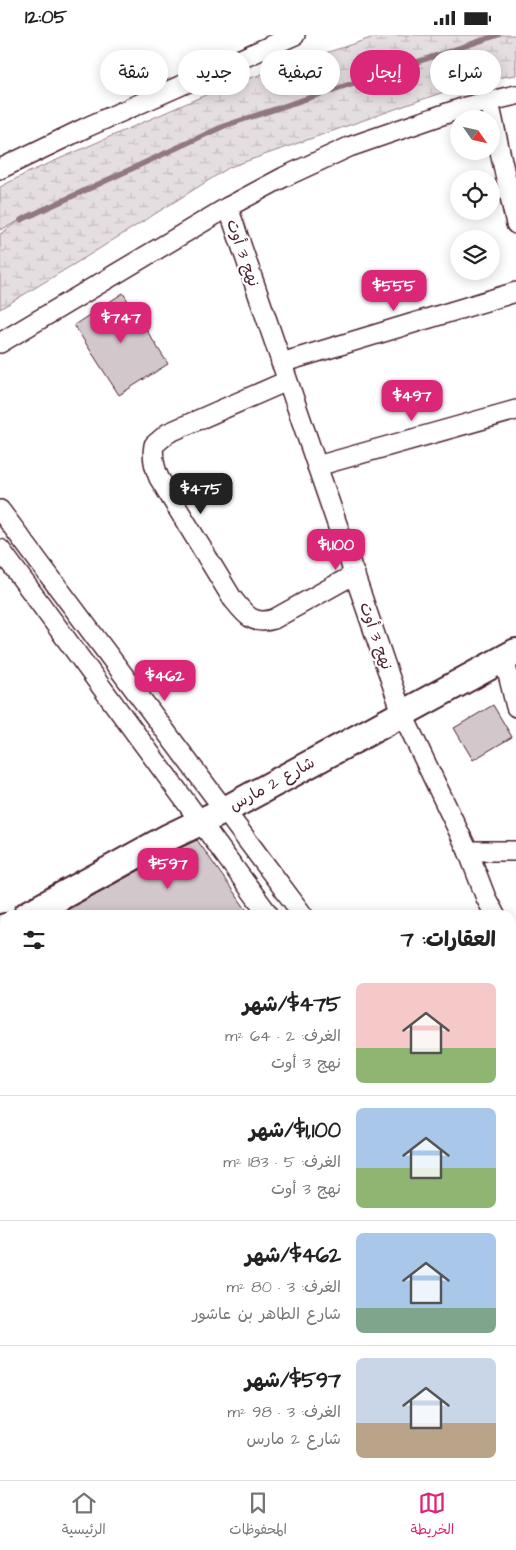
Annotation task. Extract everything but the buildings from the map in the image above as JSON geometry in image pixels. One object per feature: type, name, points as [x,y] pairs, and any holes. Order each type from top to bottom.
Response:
[{"type":"street","points":[[0,169],[87,127],[295,35]]},
{"type":"street","points":[[0,343],[228,207],[284,177],[349,147],[465,107],[516,95]]},
{"type":"street","points":[[489,101],[516,225]]},
{"type":"street","name":"نهج 3 أوت","points":[[228,207],[402,713],[468,851],[492,910]]},
{"type":"street","points":[[355,574],[274,619],[264,622],[255,621],[245,614],[232,598],[159,478],[154,467],[152,455],[154,445],[168,433],[284,372],[516,292]]},
{"type":"street","points":[[317,466],[516,410]]},
{"type":"street","points":[[0,510],[299,910]]},
{"type":"street","points":[[0,549],[265,910]]},
{"type":"street","points":[[510,655],[516,707]]},
{"type":"street","name":"شارع 2 مارس","points":[[35,910],[200,821],[225,810],[510,655]]},
{"type":"street","points":[[468,851],[516,851]]},
{"type":"green space","points":[[380,35],[516,35],[516,75],[501,77],[501,50],[430,50],[430,95],[435,95],[230,167],[0,309],[0,234],[19,221],[0,230],[0,187],[27,173],[205,95],[250,95],[250,78],[260,75],[260,95],[340,95],[340,50],[335,50]]},
{"type":"waterway","points":[[21,220],[224,126],[498,35]]}]
